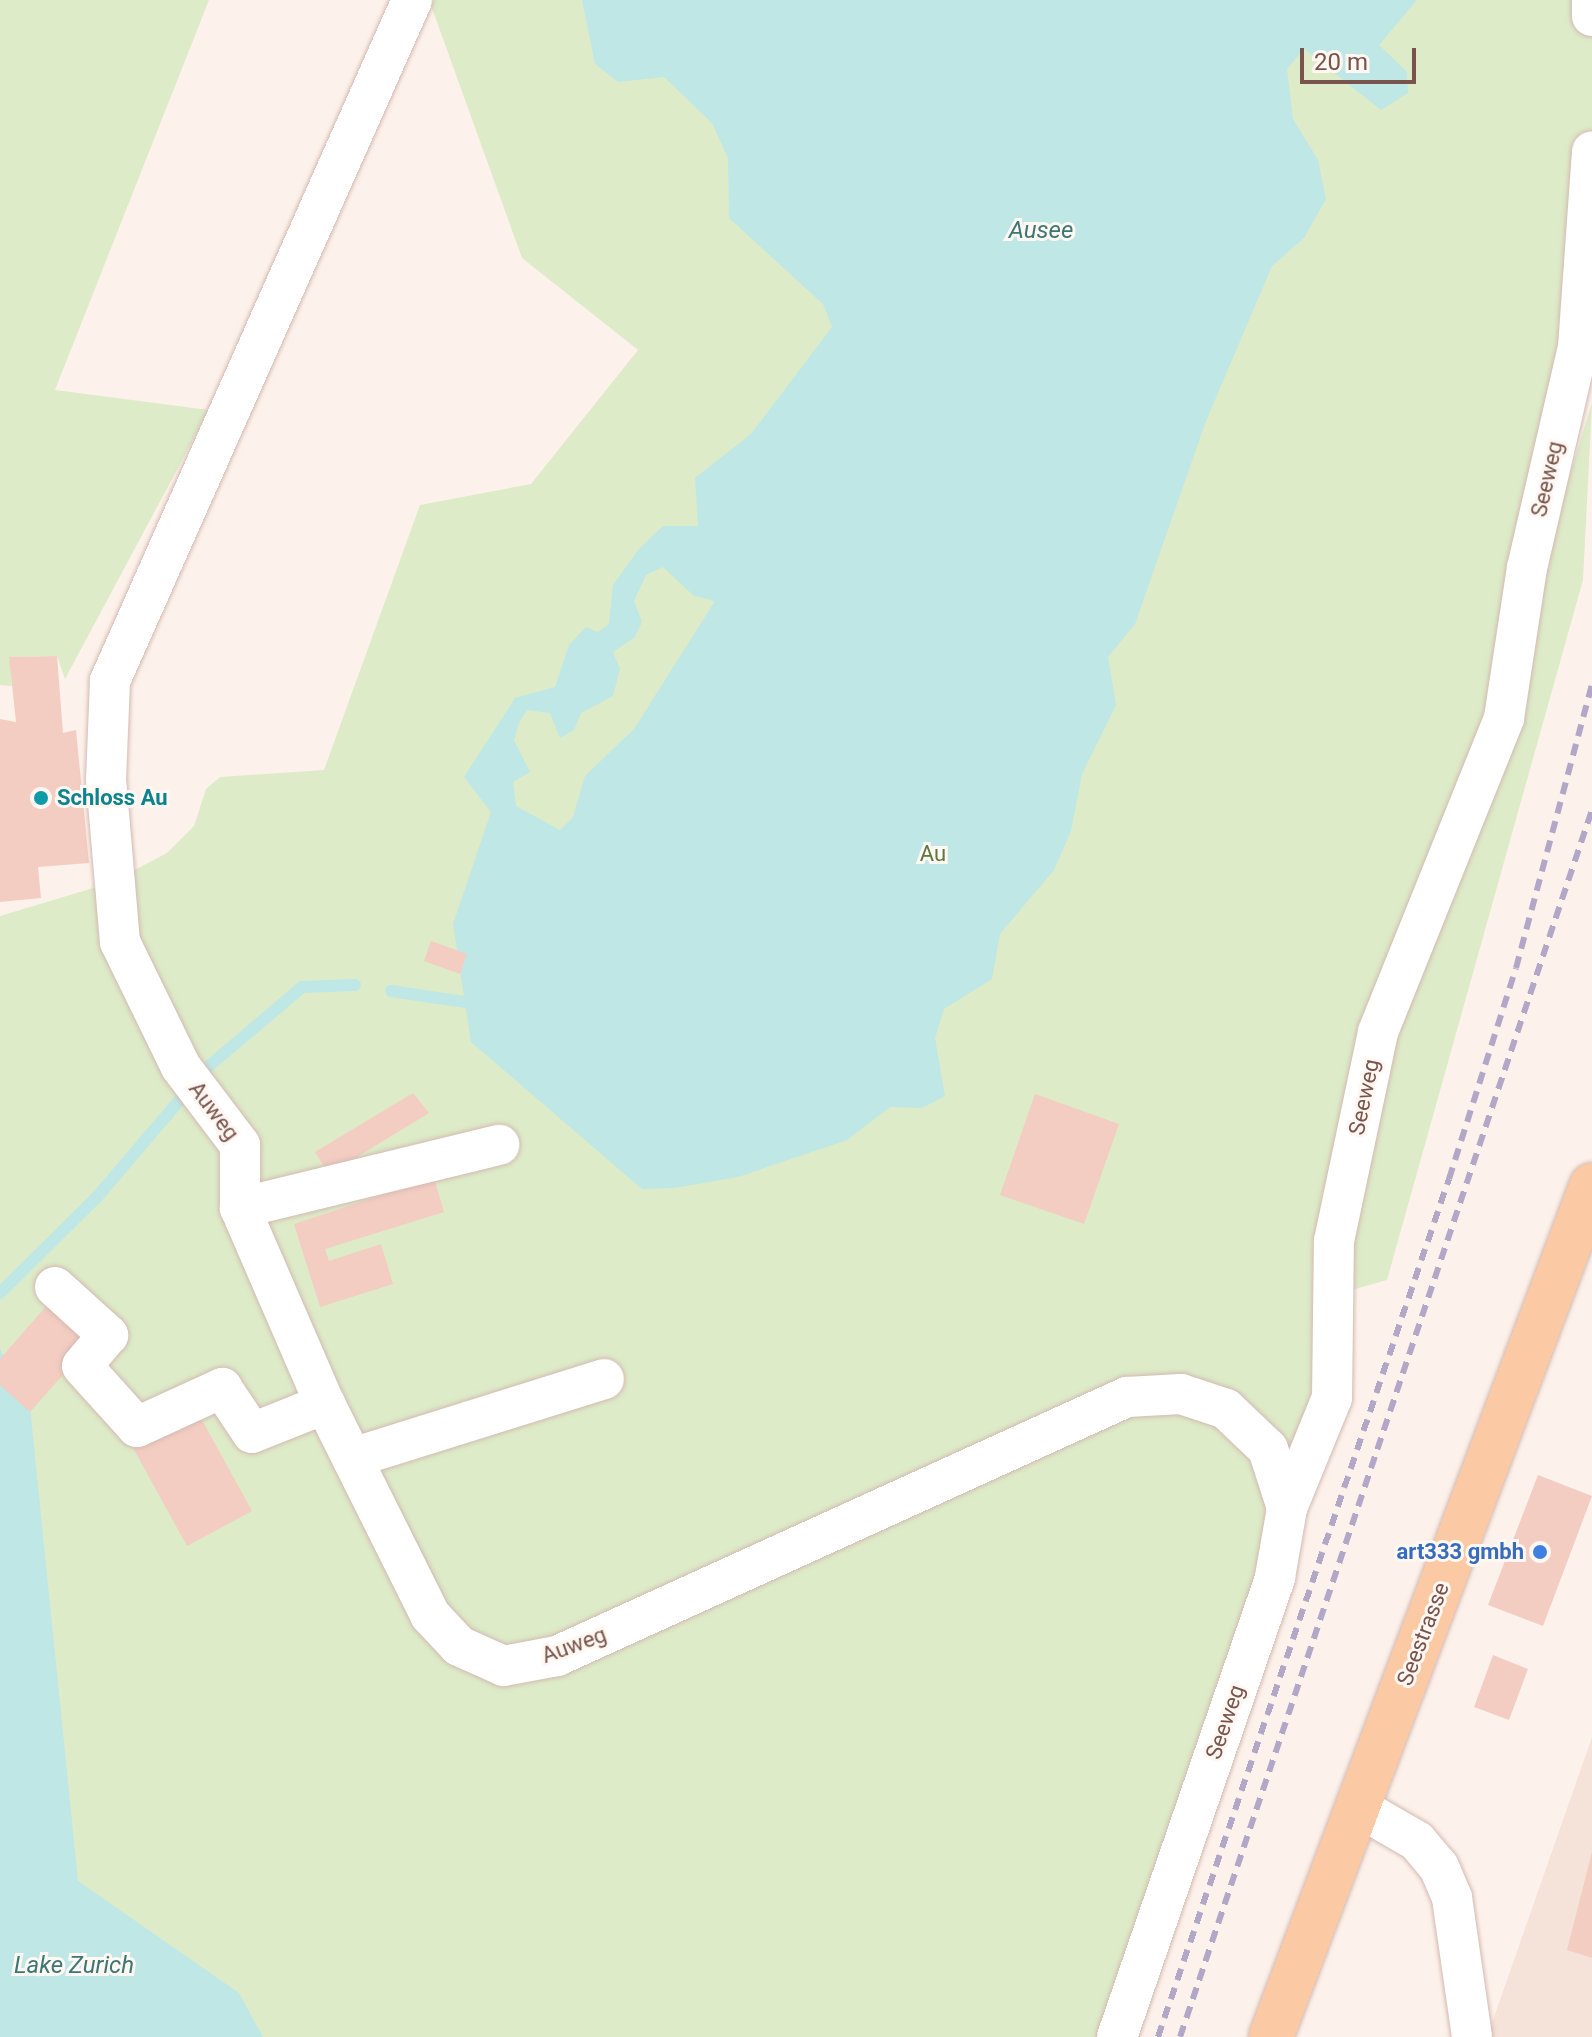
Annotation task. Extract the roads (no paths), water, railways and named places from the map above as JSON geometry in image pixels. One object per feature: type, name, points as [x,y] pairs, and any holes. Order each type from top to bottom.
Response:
[{"type":"main road","name":"Seestrasse","points":[[1271,2037],[1592,1185]]},
{"type":"street","name":"Auweg","points":[[412,0],[110,681],[111,883],[120,942],[181,1067],[240,1145],[240,1208],[325,1404],[430,1615],[459,1646],[504,1666],[557,1656],[1127,1397],[1181,1394],[1226,1409],[1268,1449],[1287,1508]]},
{"type":"street","points":[[1592,0],[1592,16]]},
{"type":"street","name":"Seeweg","points":[[1117,2037],[1275,1577],[1287,1508],[1332,1398],[1334,1241],[1378,1032],[1504,718],[1527,568],[1578,347],[1592,151]]},
{"type":"street","points":[[240,1208],[499,1145]]},
{"type":"street","points":[[55,1287],[108,1335],[82,1366],[137,1427],[222,1388],[252,1433],[325,1404]]},
{"type":"street","points":[[352,1458],[604,1379]]},
{"type":"street","points":[[1358,1807],[1417,1841],[1439,1867],[1452,1898],[1472,2037]]},
{"type":"water","name":"Ausee","points":[[582,0],[1417,0],[1379,45],[1407,72],[1408,93],[1381,110],[1304,49],[1287,69],[1293,119],[1318,160],[1326,199],[1304,238],[1272,266],[1206,421],[1135,624],[1108,657],[1116,705],[1082,774],[1071,831],[1054,870],[1000,934],[992,979],[944,1009],[935,1038],[945,1096],[922,1108],[890,1107],[847,1140],[738,1177],[674,1188],[642,1189],[471,1042],[453,924],[491,812],[464,777],[515,698],[555,687],[569,645],[586,627],[598,632],[609,624],[613,585],[639,549],[663,526],[698,526],[695,478],[751,434],[832,327],[823,304],[729,218],[728,158],[712,123],[664,77],[618,82],[595,64]],"holes":[[[663,567],[694,596],[715,601],[634,729],[585,776],[573,817],[560,830],[516,806],[513,782],[530,772],[514,740],[527,710],[550,713],[560,738],[574,730],[581,713],[613,696],[620,669],[613,652],[635,637],[642,622],[634,601],[646,575]]]},
{"type":"water","name":"Lake Zurich","points":[[0,1349],[30,1407],[78,1881],[239,1993],[263,2037],[0,2037]]},
{"type":"waterway","points":[[0,1293],[97,1197],[209,1066],[302,987],[355,985]]},
{"type":"waterway","points":[[391,991],[465,1002]]},
{"type":"railway","points":[[1158,2037],[1449,1179],[1516,968],[1592,684]]},
{"type":"railway","points":[[1180,2037],[1592,810]]},
{"type":"place","name":"Schloss Au","points":[[41,798]]},
{"type":"place","name":"art333 gmbh","points":[[1540,1552]]},
{"type":"park label","name":"Au","points":[[933,854]]}]
